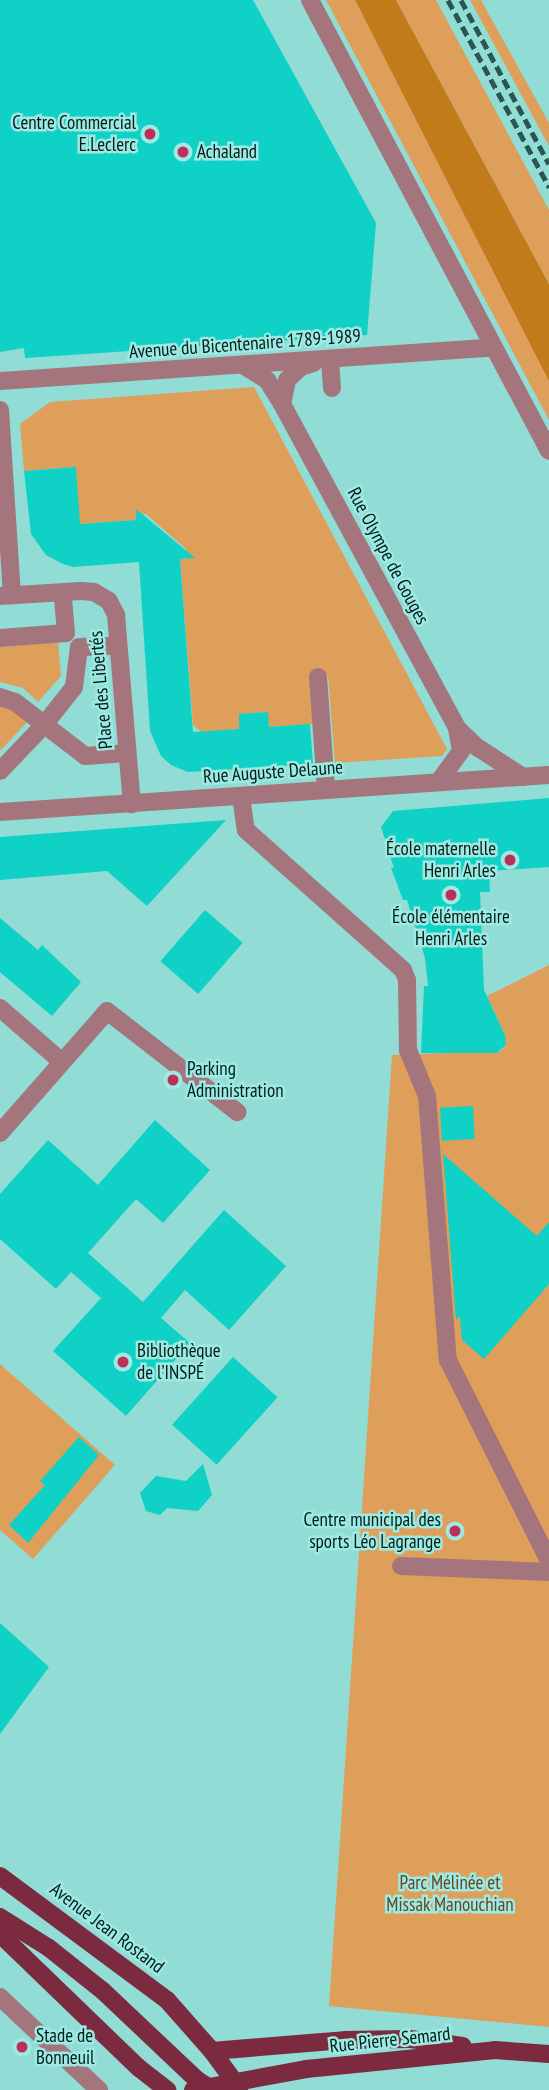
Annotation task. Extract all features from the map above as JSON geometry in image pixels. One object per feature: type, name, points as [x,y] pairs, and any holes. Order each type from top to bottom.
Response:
[{"type":"main road","name":"Avenue Jean Rostand","points":[[0,1876],[86,1937],[167,2000],[212,2050],[238,2085]]},
{"type":"main road","points":[[0,1917],[48,1948],[103,1991],[205,2089]]},
{"type":"main road","points":[[0,1934],[139,2068],[167,2090]]},
{"type":"main road","points":[[212,2050],[345,2040],[410,2039],[495,2050]]},
{"type":"main road","name":"Rue Pierre Semard","points":[[205,2089],[238,2085],[306,2069],[495,2050],[549,2054]]},
{"type":"street","points":[[310,0],[549,451]]},
{"type":"street","name":"Avenue du Bicentenaire 1789-1989","points":[[0,381],[493,347]]},
{"type":"street","points":[[282,404],[287,380],[301,367],[325,360],[332,388]]},
{"type":"street","name":"Rue Olympe de Gouges","points":[[243,365],[267,380],[282,404],[457,728],[477,747],[523,777]]},
{"type":"street","points":[[0,410],[6,596]]},
{"type":"street","name":"Place des Libertés","points":[[6,596],[81,591],[94,592],[109,601],[116,615],[132,804]]},
{"type":"street","points":[[63,601],[66,634],[79,647],[109,646]]},
{"type":"street","points":[[0,638],[66,634]]},
{"type":"street","points":[[0,771],[44,725],[74,687],[79,647]]},
{"type":"street","points":[[318,677],[326,789]]},
{"type":"street","points":[[0,697],[15,702],[85,756],[117,754]]},
{"type":"street","points":[[439,782],[461,751],[457,728]]},
{"type":"street","name":"Rue Auguste Delaune","points":[[0,812],[549,775]]},
{"type":"street","points":[[241,796],[246,830],[403,970],[407,979],[408,1050],[427,1096],[448,1360],[549,1561]]},
{"type":"street","points":[[0,1008],[62,1062]]},
{"type":"street","points":[[0,1133],[107,1011],[237,1112]]},
{"type":"street","points":[[401,1566],[549,1572]]},
{"type":"street","points":[[0,1997],[99,2090]]},
{"type":"green space","points":[[326,0],[355,0],[549,379],[549,420]]},
{"type":"green space","points":[[396,0],[436,0],[549,210],[549,284]]},
{"type":"green space","points":[[470,0],[481,0],[549,123],[549,146]]},
{"type":"green space","points":[[254,387],[447,749],[442,756],[335,763],[328,676],[310,678],[314,724],[269,727],[267,712],[239,714],[239,729],[201,732],[193,725],[180,559],[187,559],[186,549],[146,514],[136,515],[136,520],[79,524],[76,467],[24,471],[20,424],[50,402]]},
{"type":"green space","points":[[58,642],[61,676],[38,702],[23,688],[0,682],[0,647]]},
{"type":"green space","points":[[0,705],[8,707],[27,722],[0,751]]},
{"type":"green space","name":"Centre municipal des sports Léo Lagrange","points":[[549,965],[549,2027],[329,2006],[392,1055],[501,1051],[506,1045],[505,1035],[487,996]]},
{"type":"green space","points":[[0,1364],[115,1465],[33,1559],[0,1530]]},
{"type":"shaded area","points":[[355,0],[396,0],[549,284],[549,381]]},
{"type":"building","name":"Achaland","points":[[0,0],[253,0],[376,223],[367,335],[25,358],[24,348],[0,352]]},
{"type":"building","points":[[76,467],[80,524],[136,520],[136,509],[195,558],[180,559],[193,732],[239,729],[239,714],[268,712],[269,727],[310,724],[313,764],[188,772],[171,765],[161,756],[150,731],[139,562],[73,567],[46,555],[31,534],[24,471]]},
{"type":"building","points":[[549,798],[549,867],[489,871],[490,892],[480,892],[484,990],[505,1035],[506,1045],[497,1053],[421,1053],[424,986],[428,986],[425,958],[407,900],[403,900],[391,868],[394,868],[381,827],[393,811]]},
{"type":"building","points":[[226,820],[147,906],[107,871],[0,880],[0,837]]},
{"type":"building","points":[[205,910],[243,943],[198,994],[160,961]]},
{"type":"building","points":[[0,918],[38,950],[42,945],[81,982],[52,1016],[0,972]]},
{"type":"building","points":[[473,1106],[475,1139],[442,1141],[440,1108]]},
{"type":"building","points":[[155,1120],[210,1170],[163,1223],[136,1199],[88,1253],[143,1302],[224,1210],[286,1266],[229,1330],[185,1290],[161,1318],[190,1343],[126,1416],[53,1351],[101,1298],[71,1272],[56,1289],[0,1239],[0,1194],[48,1140],[98,1185]]},
{"type":"building","points":[[443,1154],[537,1236],[549,1222],[549,1284],[484,1359],[462,1340],[460,1316],[456,1320]]},
{"type":"building","points":[[233,1357],[278,1397],[217,1465],[172,1425]]},
{"type":"building","points":[[79,1437],[99,1455],[28,1543],[9,1525],[45,1485],[40,1481]]},
{"type":"building","points":[[203,1464],[212,1495],[198,1511],[167,1508],[160,1515],[146,1511],[140,1493],[156,1476],[186,1481]]},
{"type":"building","points":[[0,1623],[49,1667],[0,1734]]},
{"type":"railway","points":[[448,0],[549,187]]},
{"type":"railway","points":[[461,0],[549,164]]},
{"type":"place","name":"Centre Commercial E.Leclerc","points":[[150,134]]},
{"type":"place","name":"Achaland","points":[[183,152]]},
{"type":"place","name":"École maternelle Henri Arles","points":[[510,860]]},
{"type":"place","name":"École élémentaire Henri Arles","points":[[451,895]]},
{"type":"place","name":"Parking Administration","points":[[173,1080]]},
{"type":"place","name":"Bibliothèque de l’INSPÉ","points":[[123,1362]]},
{"type":"place","name":"Centre municipal des sports Léo Lagrange","points":[[455,1531]]},
{"type":"place","name":"Stade de Bonneuil","points":[[22,2047]]},
{"type":"park label","name":"Parc Mélinée et Missak Manouchian","points":[[450,1894]]}]
